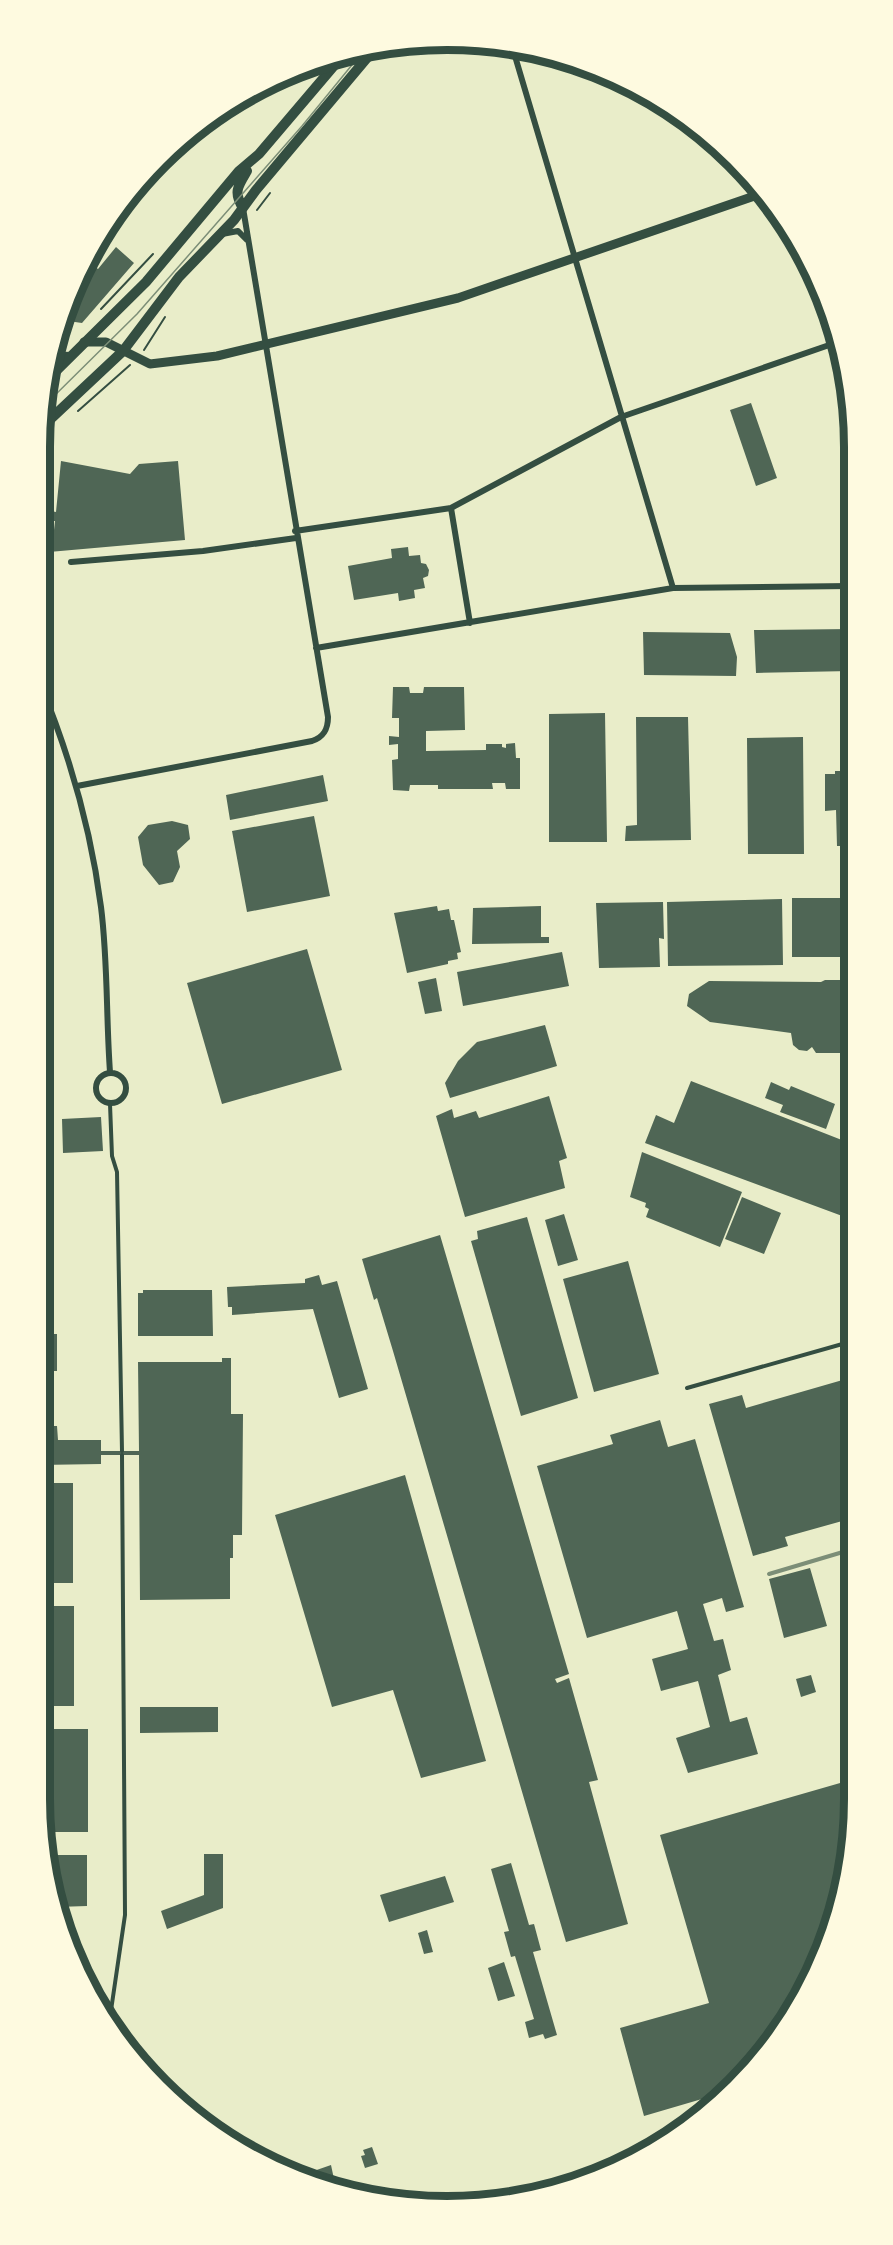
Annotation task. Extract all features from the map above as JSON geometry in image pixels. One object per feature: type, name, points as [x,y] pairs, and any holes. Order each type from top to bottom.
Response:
[{"type":"main road","points":[[50,419],[123,351],[179,277],[221,235],[366,58]]},
{"type":"main road","points":[[243,208],[238,200],[237,186],[249,165],[333,66]]},
{"type":"main road","points":[[57,370],[146,282],[239,171],[249,165]]},
{"type":"street","points":[[515,56],[673,588]]},
{"type":"street","points":[[84,342],[106,342],[136,359],[161,364],[195,361],[458,298],[754,196]]},
{"type":"street","points":[[77,786],[312,741],[325,732],[327,717],[243,208]]},
{"type":"street","points":[[221,235],[238,231],[248,242]]},
{"type":"street","points":[[71,562],[192,552],[451,508],[621,417],[830,346]]},
{"type":"street","points":[[60,354],[71,355]]},
{"type":"street","points":[[451,508],[470,623]]},
{"type":"street","points":[[316,648],[673,588],[844,586]]},
{"type":"street","points":[[50,711],[77,786],[101,907],[110,1072]]},
{"type":"street","points":[[110,1072],[120,1075],[127,1088],[122,1099],[110,1104],[99,1097],[96,1087],[102,1075],[110,1072]]},
{"type":"lane","points":[[110,1104],[112,1156],[117,1172],[122,1453],[125,1915],[111,2011]]},
{"type":"lane","points":[[687,1388],[844,1344]]},
{"type":"path","points":[[253,215],[273,187]]},
{"type":"path","points":[[141,354],[168,312]]},
{"type":"path","points":[[72,415],[122,374]]},
{"type":"building","points":[[116,247],[134,263],[82,323],[70,321],[90,271],[93,266],[98,269]]},
{"type":"building","points":[[751,403],[777,478],[756,486],[730,410]]},
{"type":"building","points":[[61,461],[130,474],[139,464],[178,461],[185,540],[50,552],[50,531],[54,530],[55,521],[50,521],[51,511],[56,512]]},
{"type":"building","points":[[408,547],[409,556],[420,555],[421,563],[426,564],[429,570],[428,576],[423,578],[425,588],[414,590],[415,598],[399,601],[398,593],[354,600],[348,566],[392,558],[391,549]]},
{"type":"building","points":[[844,629],[844,671],[756,673],[754,630]]},
{"type":"building","points":[[643,632],[730,633],[737,657],[736,676],[644,675]]},
{"type":"building","points":[[393,687],[409,687],[410,693],[423,693],[424,687],[464,687],[465,730],[426,731],[426,751],[486,750],[486,744],[502,744],[502,747],[506,748],[506,744],[515,743],[516,758],[520,758],[520,789],[506,789],[505,783],[492,783],[493,789],[438,789],[438,785],[410,785],[409,791],[393,790],[392,760],[398,759],[398,744],[389,745],[389,736],[399,737],[399,718],[392,718]]},
{"type":"building","points":[[605,713],[607,842],[549,842],[549,714]]},
{"type":"building","points":[[636,717],[688,717],[691,840],[625,841],[626,826],[637,825]]},
{"type":"building","points":[[803,737],[804,854],[748,854],[747,738]]},
{"type":"building","points":[[835,771],[844,771],[844,846],[837,846],[836,810],[825,811],[825,774],[835,774]]},
{"type":"building","points":[[323,775],[328,801],[230,820],[226,795]]},
{"type":"building","points":[[314,816],[330,896],[247,912],[232,831]]},
{"type":"building","points":[[172,821],[188,825],[190,839],[177,851],[180,867],[173,882],[159,885],[143,865],[138,837],[148,825]]},
{"type":"building","points":[[792,898],[841,898],[841,957],[792,957]]},
{"type":"building","points":[[782,899],[783,965],[668,966],[667,902]]},
{"type":"building","points":[[663,902],[664,939],[659,938],[660,967],[599,968],[596,903]]},
{"type":"building","points":[[843,904],[844,904],[844,959]]},
{"type":"building","points":[[437,906],[438,911],[449,909],[451,920],[454,920],[461,952],[457,953],[458,959],[448,961],[448,964],[407,973],[394,913]]},
{"type":"building","points":[[541,906],[541,937],[549,937],[549,943],[472,944],[473,908]]},
{"type":"building","points":[[307,949],[342,1070],[222,1104],[187,983]]},
{"type":"building","points":[[562,952],[569,986],[463,1006],[457,972]]},
{"type":"building","points":[[436,978],[442,1011],[425,1014],[418,982]]},
{"type":"building","points":[[844,980],[844,1053],[816,1053],[812,1047],[807,1051],[799,1050],[793,1045],[791,1033],[710,1022],[687,1006],[689,994],[709,981],[821,982]]},
{"type":"building","points":[[545,1025],[557,1066],[450,1098],[445,1083],[458,1061],[477,1042]]},
{"type":"building","points":[[691,1081],[844,1141],[844,1217],[645,1143],[656,1115],[674,1123]]},
{"type":"building","points":[[771,1082],[789,1090],[791,1086],[835,1104],[826,1129],[780,1112],[783,1105],[765,1098]]},
{"type":"building","points":[[549,1096],[567,1158],[559,1161],[565,1188],[465,1217],[436,1116],[452,1109],[454,1118],[476,1111],[479,1118]]},
{"type":"building","points":[[101,1117],[103,1151],[63,1153],[62,1119]]},
{"type":"building","points":[[642,1152],[742,1192],[720,1247],[646,1217],[649,1209],[645,1207],[646,1203],[630,1197]]},
{"type":"building","points":[[742,1197],[781,1213],[764,1254],[725,1239]]},
{"type":"building","points":[[564,1214],[578,1260],[558,1266],[545,1220]]},
{"type":"building","points":[[527,1217],[578,1398],[521,1416],[471,1241],[478,1239],[477,1231]]},
{"type":"building","points":[[440,1235],[569,1674],[555,1679],[557,1683],[569,1678],[598,1780],[589,1782],[628,1924],[566,1942],[393,1351],[362,1259]]},
{"type":"building","points":[[628,1261],[659,1374],[594,1392],[563,1279]]},
{"type":"building","points":[[319,1275],[322,1285],[337,1281],[368,1389],[339,1398],[313,1309],[232,1315],[232,1307],[228,1307],[227,1287],[305,1283],[305,1279]]},
{"type":"building","points":[[143,1290],[212,1290],[213,1336],[138,1336],[138,1293],[143,1293]]},
{"type":"building","points":[[50,1334],[57,1334],[57,1371],[50,1371]]},
{"type":"building","points":[[222,1358],[231,1358],[231,1414],[243,1414],[242,1535],[233,1535],[233,1558],[230,1558],[230,1599],[140,1600],[139,1455],[101,1455],[101,1464],[50,1465],[50,1426],[57,1426],[58,1440],[101,1440],[101,1451],[139,1451],[138,1362],[222,1362]]},
{"type":"building","points":[[844,1380],[844,1521],[785,1537],[788,1546],[753,1556],[709,1404],[742,1395],[746,1408]]},
{"type":"building","points":[[660,1420],[668,1447],[695,1439],[744,1607],[726,1612],[722,1598],[703,1604],[714,1641],[723,1639],[731,1670],[718,1675],[730,1722],[747,1717],[758,1754],[688,1773],[676,1738],[710,1727],[698,1681],[661,1691],[652,1659],[688,1649],[677,1611],[587,1638],[537,1466],[613,1444],[610,1435]]},
{"type":"building","points":[[405,1475],[486,1761],[421,1778],[393,1690],[332,1707],[275,1515]]},
{"type":"building","points":[[50,1483],[73,1483],[73,1583],[50,1583]]},
{"type":"building","points":[[810,1568],[827,1626],[784,1638],[769,1579]]},
{"type":"building","points":[[50,1606],[74,1606],[74,1706],[50,1706]]},
{"type":"building","points":[[811,1675],[816,1692],[801,1697],[796,1679]]},
{"type":"building","points":[[140,1707],[218,1707],[218,1732],[140,1733]]},
{"type":"building","points":[[50,1729],[88,1729],[88,1832],[51,1832]]},
{"type":"building","points":[[844,1782],[840,1850],[830,1901],[803,1974],[777,2019],[745,2060],[708,2097],[644,2116],[620,2028],[709,2003],[660,1835]]},
{"type":"building","points":[[204,1854],[223,1854],[223,1908],[167,1929],[161,1911],[204,1895]]},
{"type":"building","points":[[54,1855],[87,1855],[87,1906],[65,1907]]},
{"type":"building","points":[[511,1863],[529,1925],[534,1924],[541,1950],[533,1952],[557,2035],[545,2039],[543,2034],[529,2038],[525,2022],[534,2019],[515,1956],[511,1957],[504,1932],[509,1931],[491,1869]]},
{"type":"building","points":[[445,1876],[454,1902],[389,1922],[380,1895]]},
{"type":"building","points":[[427,1930],[433,1952],[424,1954],[418,1933]]},
{"type":"building","points":[[504,1962],[515,1996],[498,2001],[488,1968]]},
{"type":"building","points":[[372,2147],[378,2164],[365,2168],[361,2156],[365,2155],[363,2150]]},
{"type":"building","points":[[331,2165],[334,2179],[319,2174],[312,2171]]},
{"type":"tram line","points":[[53,397],[137,314],[302,126],[356,60]]},
{"type":"railway","points":[[769,1574],[844,1552]]}]
